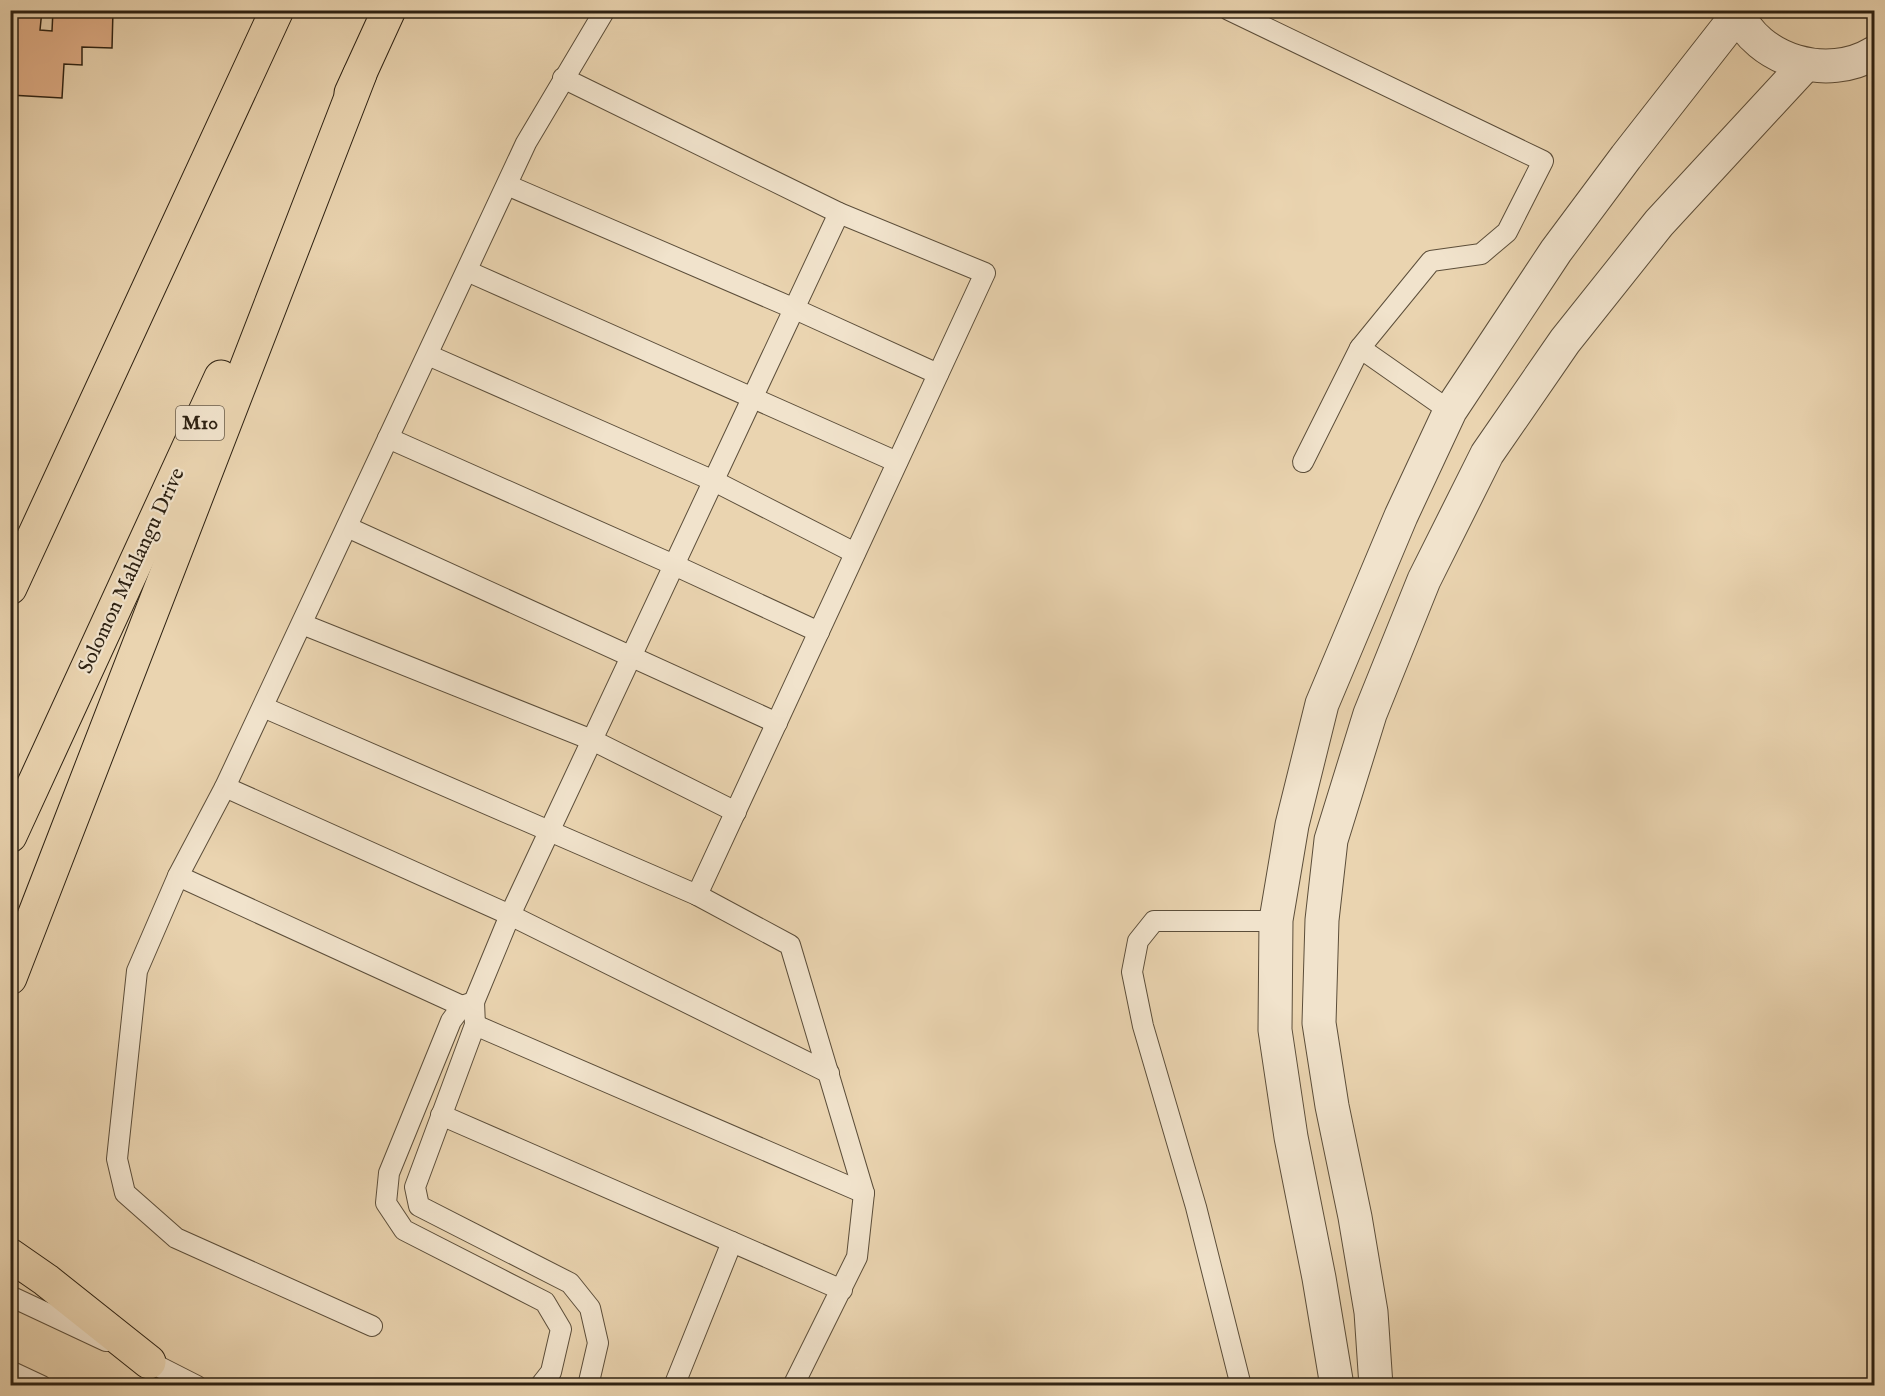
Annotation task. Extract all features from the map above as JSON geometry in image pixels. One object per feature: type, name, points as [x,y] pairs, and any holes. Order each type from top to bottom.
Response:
[{"type":"main road","points":[[10,588],[277,10]]},
{"type":"main road","name":"Solomon Mahlangu Drive","points":[[10,836],[389,10]]},
{"type":"main road","points":[[10,978],[360,74]]},
{"type":"main road","points":[[10,1255],[46,1280],[149,1362]]},
{"type":"street","points":[[1337,1386],[1319,1278],[1291,1137],[1275,1030],[1276,921],[1292,825],[1322,704],[1401,516],[1450,411],[1556,251],[1737,12],[1756,38],[1779,55],[1805,65],[1833,66],[1864,60],[1875,53]]},
{"type":"street","points":[[1376,1386],[1371,1312],[1318,1023],[1322,920],[1331,840],[1370,714],[1424,580],[1487,454],[1565,341],[1659,223],[1805,65]]},
{"type":"lane","points":[[372,1326],[176,1238],[124,1193],[117,1159],[136,971],[178,876],[225,787],[263,707],[526,143],[605,10]]},
{"type":"lane","points":[[1229,10],[1543,161],[1507,232],[1481,254],[1431,261],[1360,348],[1303,462]]},
{"type":"lane","points":[[563,78],[838,213],[985,273],[697,895]]},
{"type":"lane","points":[[507,185],[795,309],[938,374]]},
{"type":"lane","points":[[540,1386],[551,1372],[561,1329],[545,1302],[404,1230],[386,1203],[388,1173],[452,1021],[468,1004],[838,213]]},
{"type":"lane","points":[[467,271],[897,462]]},
{"type":"lane","points":[[1360,348],[1450,411]]},
{"type":"lane","points":[[428,355],[714,481],[855,553]]},
{"type":"lane","points":[[388,438],[819,632]]},
{"type":"lane","points":[[347,527],[777,723]]},
{"type":"lane","points":[[302,624],[592,740],[736,812]]},
{"type":"lane","points":[[263,707],[697,895],[790,945],[864,1193],[857,1257],[793,1386]]},
{"type":"lane","points":[[225,787],[510,915],[829,1073]]},
{"type":"lane","points":[[178,876],[468,1004],[475,1026],[415,1187],[419,1206],[570,1283],[590,1308],[598,1343],[588,1386]]},
{"type":"lane","points":[[1241,1386],[1196,1207],[1143,1026],[1132,972],[1138,941],[1154,921],[1276,921]]},
{"type":"lane","points":[[475,1026],[864,1193]]},
{"type":"lane","points":[[441,1115],[842,1290]]},
{"type":"lane","points":[[674,1386],[732,1242]]},
{"type":"lane","points":[[10,1296],[197,1386]]},
{"type":"lane","points":[[10,1371],[42,1386]]},
{"type":"building","points":[[10,10],[42,10],[40,30],[52,31],[53,10],[113,10],[112,48],[82,47],[82,65],[64,64],[62,98],[10,95]]}]
